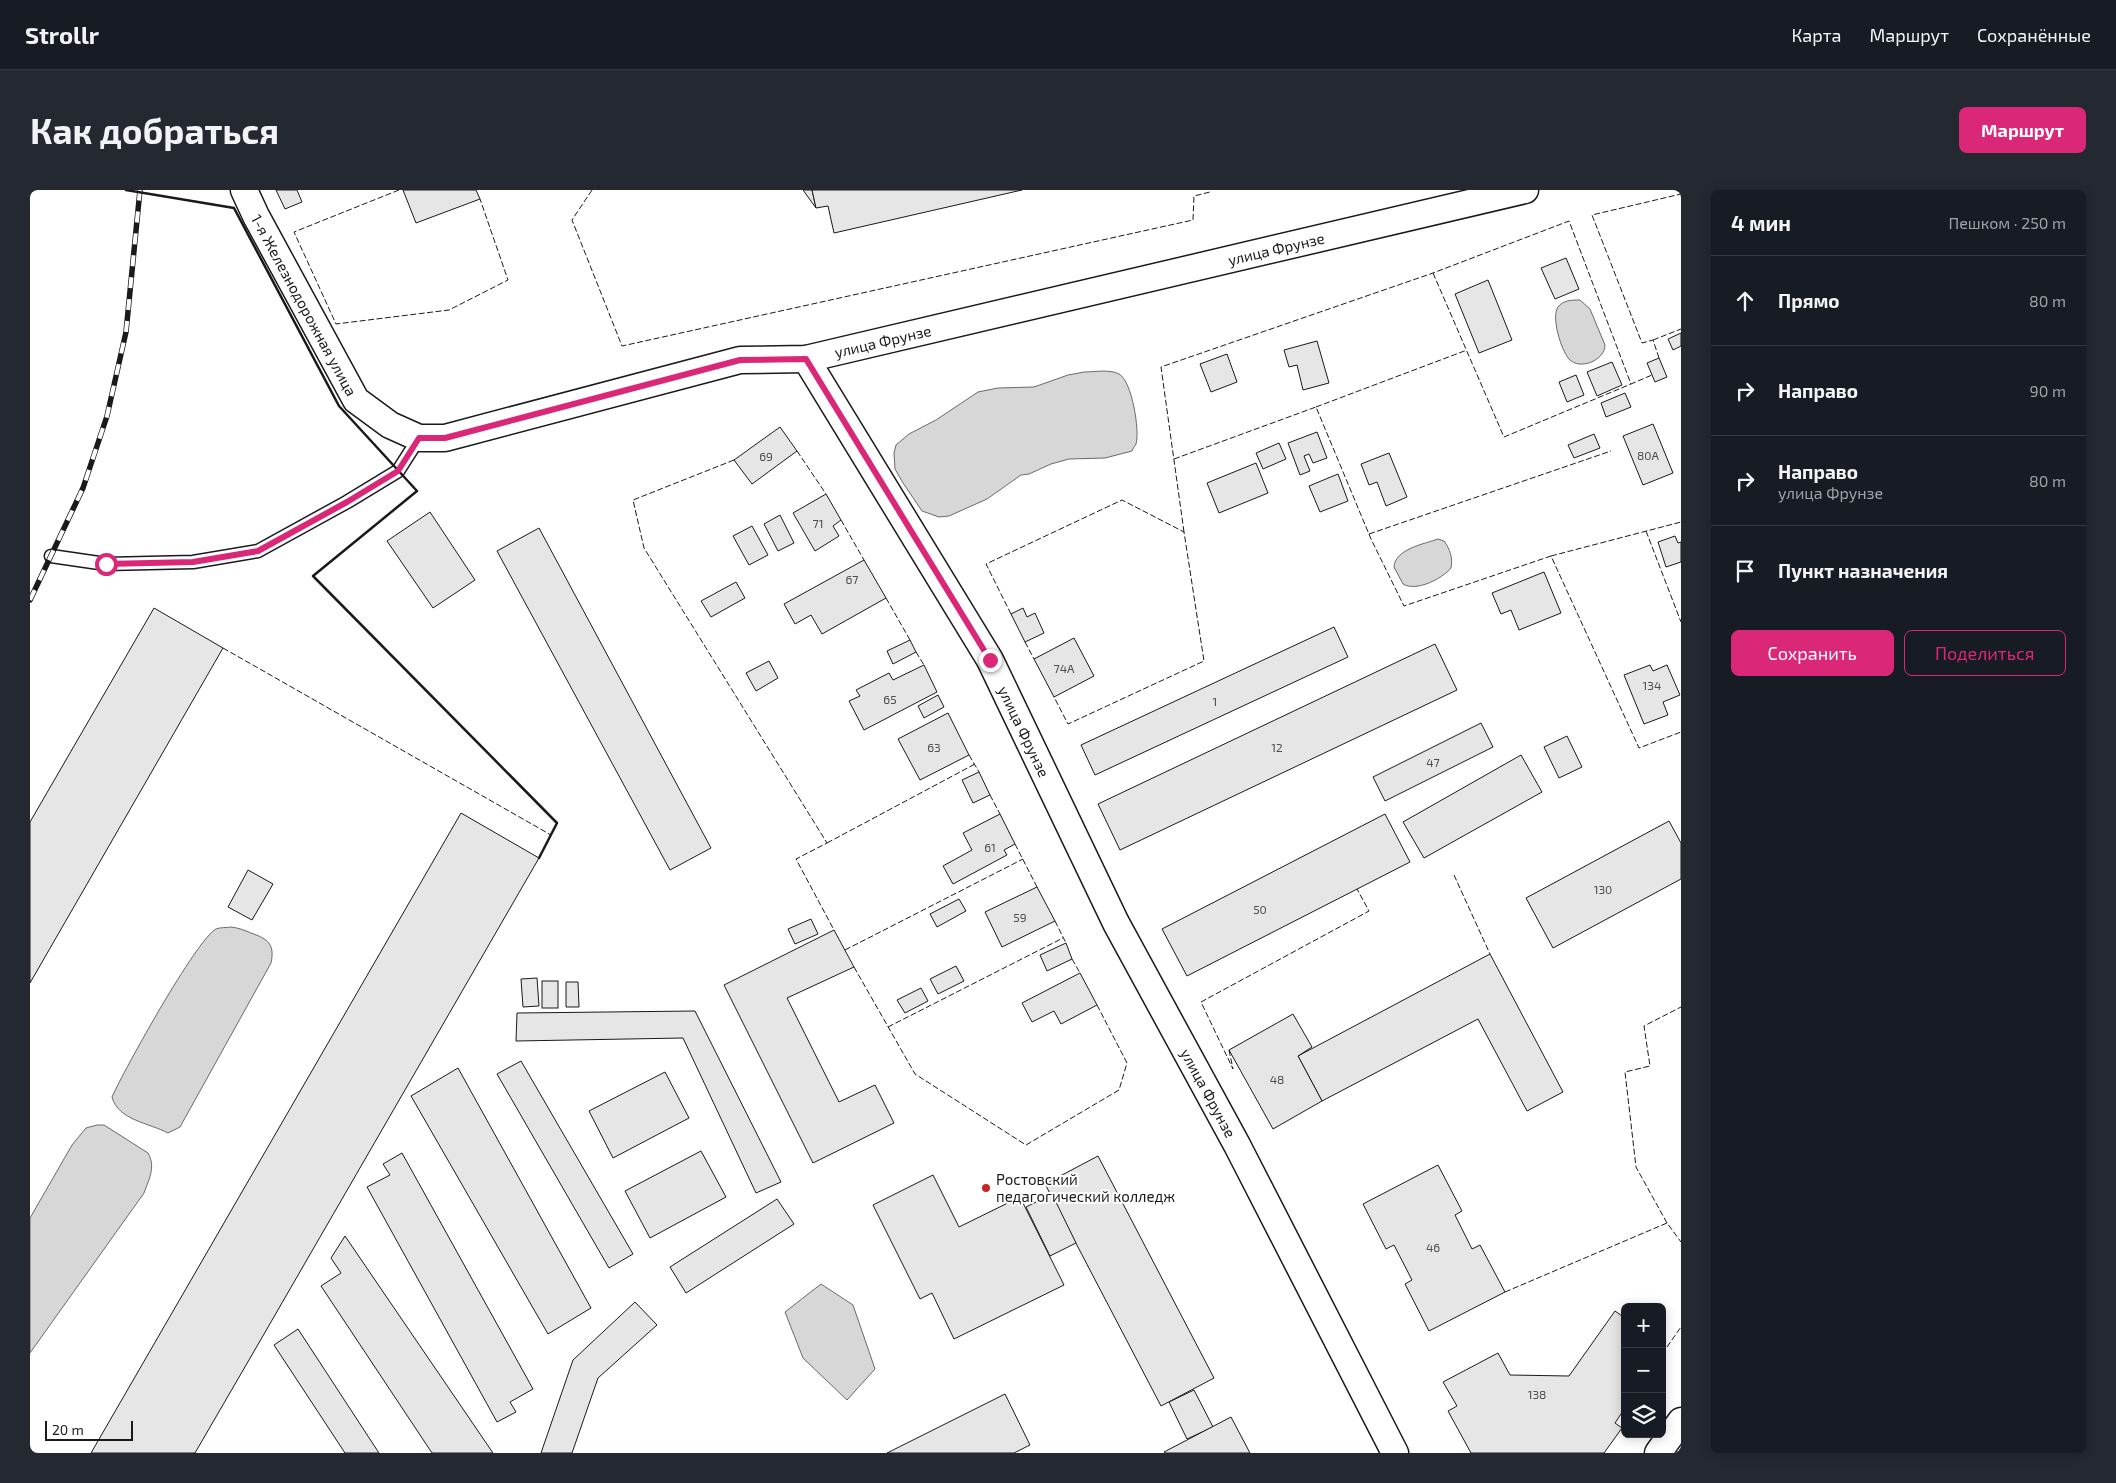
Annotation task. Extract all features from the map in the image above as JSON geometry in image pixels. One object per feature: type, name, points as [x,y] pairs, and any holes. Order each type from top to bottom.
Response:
[{"type":"street","name":"1-я Железнодорожная улица","points":[[244,190],[256,216],[356,400],[390,425],[419,438],[445,438],[740,360],[806,359]]},
{"type":"street","name":"улица Фрунзе","points":[[1395,1453],[1237,1145],[1116,923],[990,660],[806,359],[1525,190]]},
{"type":"street","points":[[1658,1453],[1681,1421]]},
{"type":"lane","points":[[51,556],[106,564],[193,562],[258,551],[347,502],[398,471],[419,438]]},
{"type":"shaded area","points":[[1580,300],[1590,309],[1605,345],[1604,350],[1597,359],[1585,364],[1574,362],[1566,355],[1556,325],[1558,307],[1568,301]]},
{"type":"shaded area","points":[[1084,372],[1111,372],[1119,374],[1124,378],[1131,396],[1136,418],[1137,438],[1132,451],[1105,458],[1069,459],[1051,464],[1029,474],[1021,475],[987,499],[949,516],[939,517],[922,511],[895,469],[894,453],[896,445],[909,434],[936,420],[978,392],[998,388],[1034,387],[1068,375]]},
{"type":"shaded area","points":[[1438,539],[1444,541],[1449,550],[1452,561],[1451,568],[1442,576],[1422,585],[1408,586],[1403,584],[1394,567],[1399,556],[1411,548]]},
{"type":"shaded area","points":[[231,927],[244,930],[266,940],[272,951],[271,963],[180,1127],[168,1133],[127,1116],[115,1105],[112,1097],[130,1061],[177,980],[206,938],[216,929]]},
{"type":"shaded area","points":[[104,1125],[148,1153],[152,1168],[150,1178],[144,1193],[30,1353],[30,1218],[72,1145],[86,1128]]},
{"type":"shaded area","points":[[821,1284],[853,1305],[875,1369],[847,1400],[803,1358],[785,1312]]},
{"type":"building","points":[[276,190],[297,190],[302,202],[285,209]]},
{"type":"building","points":[[403,190],[476,190],[480,199],[416,223]]},
{"type":"building","points":[[803,190],[812,190],[816,208]]},
{"type":"building","points":[[812,190],[1022,190],[834,233],[828,206],[816,208]]},
{"type":"building","points":[[1566,258],[1579,289],[1555,299],[1541,268]]},
{"type":"building","points":[[1488,280],[1512,340],[1479,353],[1455,294]]},
{"type":"building","points":[[1681,333],[1681,346],[1673,350],[1668,339]]},
{"type":"building","points":[[1317,341],[1329,383],[1303,390],[1297,365],[1289,367],[1284,350]]},
{"type":"building","points":[[1227,354],[1237,382],[1211,392],[1200,364]]},
{"type":"building","points":[[1659,358],[1667,377],[1655,382],[1647,363]]},
{"type":"building","points":[[1612,362],[1622,385],[1597,396],[1587,372]]},
{"type":"building","points":[[1576,375],[1584,395],[1567,402],[1559,382]]},
{"type":"building","points":[[1625,393],[1631,407],[1606,417],[1601,403]]},
{"type":"building","points":[[1653,424],[1673,473],[1643,485],[1623,436]]},
{"type":"building","points":[[780,427],[797,451],[752,484],[734,460]]},
{"type":"building","points":[[1317,432],[1327,458],[1313,463],[1309,454],[1304,456],[1310,471],[1300,475],[1288,443]]},
{"type":"building","points":[[1594,434],[1600,448],[1574,458],[1568,445]]},
{"type":"building","points":[[1279,443],[1286,459],[1263,469],[1256,453]]},
{"type":"building","points":[[1389,453],[1407,497],[1386,506],[1377,482],[1369,485],[1361,464]]},
{"type":"building","points":[[1256,463],[1268,493],[1219,513],[1207,483]]},
{"type":"building","points":[[1338,474],[1348,501],[1320,512],[1309,486]]},
{"type":"building","points":[[826,494],[841,520],[833,526],[839,536],[815,551],[793,513]]},
{"type":"building","points":[[430,512],[475,580],[433,608],[387,541]]},
{"type":"building","points":[[780,515],[794,543],[778,551],[764,524]]},
{"type":"building","points":[[752,526],[768,555],[749,565],[733,536]]},
{"type":"building","points":[[539,528],[711,848],[670,870],[497,551]]},
{"type":"building","points":[[1675,536],[1678,543],[1681,542],[1681,562],[1666,567],[1658,542]]},
{"type":"building","points":[[864,560],[886,598],[822,634],[811,615],[795,624],[784,604]]},
{"type":"building","points":[[1544,572],[1561,613],[1519,630],[1511,610],[1501,614],[1492,593]]},
{"type":"building","points":[[736,582],[745,598],[711,617],[701,601]]},
{"type":"building","points":[[154,608],[223,648],[30,983],[30,822]]},
{"type":"building","points":[[1023,608],[1027,617],[1035,613],[1044,633],[1025,642],[1011,614]]},
{"type":"building","points":[[1334,627],[1348,657],[1095,775],[1081,745]]},
{"type":"building","points":[[1074,638],[1094,676],[1054,697],[1034,659]]},
{"type":"building","points":[[910,640],[916,652],[893,664],[887,651]]},
{"type":"building","points":[[1435,644],[1457,690],[1120,850],[1098,804]]},
{"type":"building","points":[[769,661],[778,678],[756,691],[746,673]]},
{"type":"building","points":[[924,665],[937,692],[864,730],[849,701],[860,696],[856,690],[889,673],[893,680]]},
{"type":"building","points":[[1650,665],[1653,671],[1667,665],[1680,695],[1663,702],[1668,715],[1644,724],[1624,675]]},
{"type":"building","points":[[938,695],[944,707],[924,718],[918,706]]},
{"type":"building","points":[[948,713],[969,755],[920,780],[898,739]]},
{"type":"building","points":[[1481,723],[1493,747],[1385,801],[1373,777]]},
{"type":"building","points":[[1567,736],[1582,767],[1559,778],[1544,747]]},
{"type":"building","points":[[1521,755],[1542,792],[1424,858],[1403,822]]},
{"type":"building","points":[[979,772],[990,795],[973,803],[962,780]]},
{"type":"building","points":[[461,813],[539,858],[260,1341],[195,1453],[91,1453]]},
{"type":"building","points":[[1000,814],[1015,844],[1004,850],[1007,855],[953,884],[943,866],[972,850],[963,833]]},
{"type":"building","points":[[1385,814],[1410,862],[1187,976],[1162,929]]},
{"type":"building","points":[[1669,821],[1681,843],[1681,879],[1553,948],[1526,898]]},
{"type":"building","points":[[248,870],[273,884],[252,920],[228,907]]},
{"type":"building","points":[[1037,887],[1055,921],[1002,947],[985,912]]},
{"type":"building","points":[[959,899],[966,911],[937,927],[930,914]]},
{"type":"building","points":[[811,919],[818,934],[795,944],[788,929]]},
{"type":"building","points":[[834,930],[854,967],[787,998],[839,1102],[875,1085],[894,1123],[813,1163],[724,985]]},
{"type":"building","points":[[1066,943],[1072,959],[1047,971],[1040,955]]},
{"type":"building","points":[[1490,954],[1563,1092],[1527,1111],[1478,1019],[1322,1101],[1298,1056]]},
{"type":"building","points":[[956,966],[964,981],[938,994],[930,979]]},
{"type":"building","points":[[1080,973],[1097,1005],[1061,1024],[1054,1011],[1032,1022],[1022,1003]]},
{"type":"building","points":[[537,978],[539,1006],[523,1007],[521,979]]},
{"type":"building","points":[[542,981],[558,981],[558,1008],[542,1008]]},
{"type":"building","points":[[566,982],[578,982],[579,1007],[566,1007]]},
{"type":"building","points":[[921,988],[928,1001],[905,1013],[897,1000]]},
{"type":"building","points":[[695,1011],[781,1182],[756,1193],[683,1038],[516,1041],[517,1013]]},
{"type":"building","points":[[1293,1014],[1312,1047],[1298,1056],[1322,1101],[1273,1129],[1229,1050]]},
{"type":"building","points":[[521,1061],[633,1254],[609,1268],[497,1074]]},
{"type":"building","points":[[458,1068],[591,1308],[548,1334],[411,1096]]},
{"type":"building","points":[[665,1072],[689,1118],[613,1158],[589,1111]]},
{"type":"building","points":[[701,1151],[726,1197],[650,1238],[625,1191]]},
{"type":"building","points":[[402,1153],[533,1389],[510,1402],[516,1412],[497,1422],[367,1187],[390,1175],[383,1164]]},
{"type":"building","points":[[1098,1156],[1214,1378],[1161,1406],[1045,1184]]},
{"type":"building","points":[[1438,1165],[1462,1211],[1455,1215],[1472,1249],[1480,1245],[1505,1292],[1429,1331],[1405,1284],[1412,1280],[1394,1245],[1386,1249],[1363,1204]]},
{"type":"building","points":[[933,1175],[959,1227],[1020,1197],[1064,1285],[954,1339],[932,1293],[920,1299],[873,1205]]},
{"type":"building","points":[[1052,1194],[1076,1243],[1050,1256],[1026,1207]]},
{"type":"building","points":[[777,1199],[794,1224],[686,1293],[670,1267]]},
{"type":"building","points":[[345,1236],[493,1453],[432,1453],[321,1286],[341,1273],[331,1258]]},
{"type":"building","points":[[635,1302],[657,1325],[598,1378],[572,1453],[541,1453],[573,1360]]},
{"type":"building","points":[[1615,1311],[1621,1315],[1621,1414],[1615,1423],[1621,1429],[1604,1453],[1471,1453],[1448,1411],[1457,1406],[1443,1382],[1498,1353],[1510,1375],[1569,1376]]},
{"type":"building","points":[[298,1329],[379,1453],[345,1453],[274,1345]]},
{"type":"building","points":[[1194,1390],[1213,1427],[1187,1439],[1169,1402]]},
{"type":"building","points":[[1005,1394],[1030,1445],[1014,1453],[887,1453]]},
{"type":"building","points":[[1231,1417],[1250,1453],[1164,1452]]},
{"type":"railway","points":[[30,600],[83,488],[107,416],[126,332],[140,190]]},
{"type":"fence","points":[[399,190],[294,232],[336,324],[449,310],[508,280],[480,199]]},
{"type":"fence","points":[[592,190],[572,220],[622,346],[1193,220],[1194,196],[1210,192]]},
{"type":"fence","points":[[1659,358],[1653,340],[1642,343],[1592,215],[1681,194]]},
{"type":"fence","points":[[1184,532],[1161,367],[1433,273],[1569,221],[1631,384],[1652,375]]},
{"type":"fence","points":[[1433,273],[1504,437],[1631,384]]},
{"type":"fence","points":[[1653,340],[1681,329]]},
{"type":"fence","points":[[1316,407],[1467,350]]},
{"type":"fence","points":[[1174,459],[1316,407],[1371,539],[1404,606],[1551,556],[1639,748],[1681,732]]},
{"type":"fence","points":[[797,451],[826,494]]},
{"type":"fence","points":[[1369,534],[1611,451]]},
{"type":"fence","points":[[734,460],[633,500],[644,548],[827,843],[796,859],[834,930]]},
{"type":"fence","points":[[1011,614],[986,564],[1122,500],[1184,532],[1204,661],[1068,724],[1054,697]]},
{"type":"fence","points":[[841,520],[864,560]]},
{"type":"fence","points":[[1551,556],[1681,522]]},
{"type":"fence","points":[[1646,531],[1681,622]]},
{"type":"fence","points":[[886,598],[910,640]]},
{"type":"fence","points":[[1025,642],[1034,659]]},
{"type":"fence","points":[[223,648],[551,835]]},
{"type":"fence","points":[[916,652],[924,665]]},
{"type":"fence","points":[[969,755],[979,772]]},
{"type":"fence","points":[[827,843],[975,764]]},
{"type":"fence","points":[[990,795],[1000,814]]},
{"type":"fence","points":[[1015,844],[1037,887]]},
{"type":"fence","points":[[845,950],[1023,859]]},
{"type":"fence","points":[[1454,875],[1490,954]]},
{"type":"fence","points":[[1229,1050],[1233,1069],[1201,1002],[1369,911],[1357,889]]},
{"type":"fence","points":[[1055,921],[1066,943]]},
{"type":"fence","points":[[888,1027],[1063,938]]},
{"type":"fence","points":[[1072,959],[1080,973]]},
{"type":"fence","points":[[854,967],[915,1074],[1026,1145],[1119,1090],[1127,1063],[1097,1005]]},
{"type":"fence","points":[[1667,1223],[1636,1167],[1625,1072],[1650,1066],[1644,1026],[1681,1007]]},
{"type":"fence","points":[[1505,1292],[1667,1223],[1681,1242]]},
{"type":"fence","points":[[1667,1347],[1681,1327]]},
{"type":"wall","points":[[126,190],[234,208],[339,406],[417,491],[313,576],[557,823],[539,858]]},
{"type":"place","name":"Ростовский педагогический колледж","points":[[986,1188]]},
{"type":"route","points":[[106,564],[193,562],[258,551],[347,502],[398,471],[419,438],[445,438],[526,415],[740,360],[806,359],[990,660]]}]
